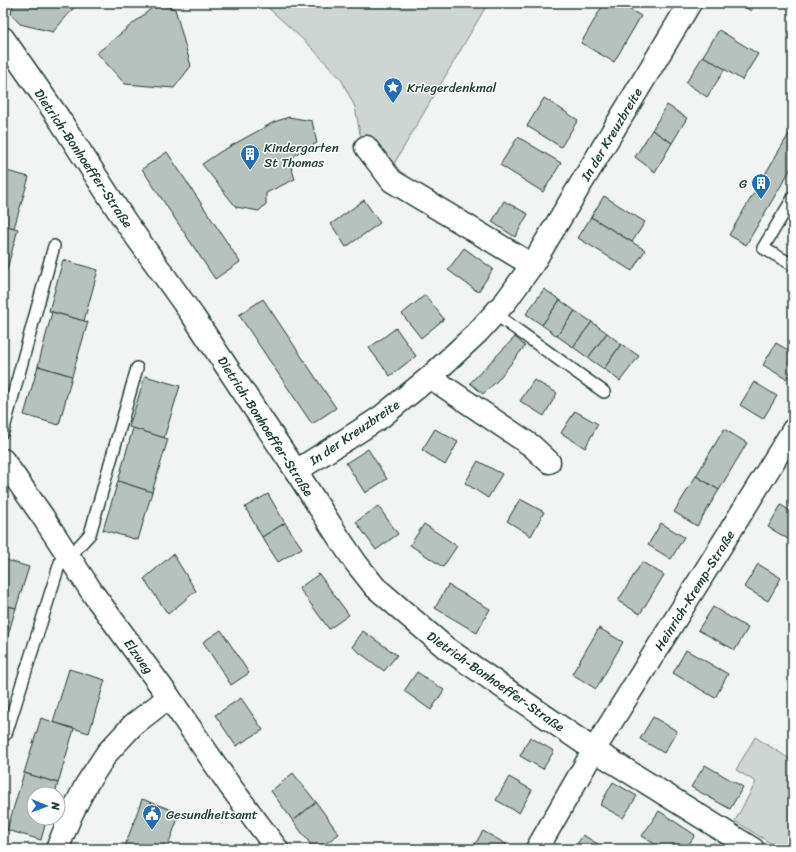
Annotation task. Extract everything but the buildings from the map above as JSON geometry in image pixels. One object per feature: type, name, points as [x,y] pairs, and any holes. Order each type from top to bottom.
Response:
[{"type":"street","name":"In der Kreuzbreite","points":[[296,471],[381,417],[430,378],[477,333],[506,301],[532,265],[690,3]]},
{"type":"street","name":"Dietrich-Bonhoeffer-Straße","points":[[3,38],[62,124],[125,221],[193,316],[296,471],[338,538],[375,587],[446,648],[594,750]]},
{"type":"street","points":[[366,147],[392,181],[532,265]]},
{"type":"street","points":[[430,378],[532,446],[549,462]]},
{"type":"street","name":"Heinrich-Kremp-Straße","points":[[537,849],[594,750],[793,430]]},
{"type":"street","name":"Elzweg","points":[[3,460],[94,595],[169,697],[230,786],[277,849]]},
{"type":"street","points":[[56,849],[86,785],[107,753],[133,725],[169,697]]},
{"type":"street","points":[[594,750],[753,849]]},
{"type":"lane","points":[[793,198],[764,248],[793,265]]},
{"type":"lane","points":[[3,432],[54,246]]},
{"type":"lane","points":[[495,314],[604,392]]},
{"type":"lane","points":[[6,734],[67,553],[90,534],[136,368]]},
{"type":"shaded area","points":[[263,3],[488,3],[391,169],[364,155],[355,107],[341,79],[310,46]]},
{"type":"shaded area","points":[[755,737],[793,761],[793,849],[780,849],[735,821],[756,782],[736,770]]},
{"type":"place","name":"Kriegerdenkmal","points":[[393,104]]},
{"type":"place","name":"Kindergarten St Thomas","points":[[250,171]]},
{"type":"place","name":"G","points":[[761,200]]},
{"type":"place","name":"Gesundheitsamt","points":[[152,831]]}]
